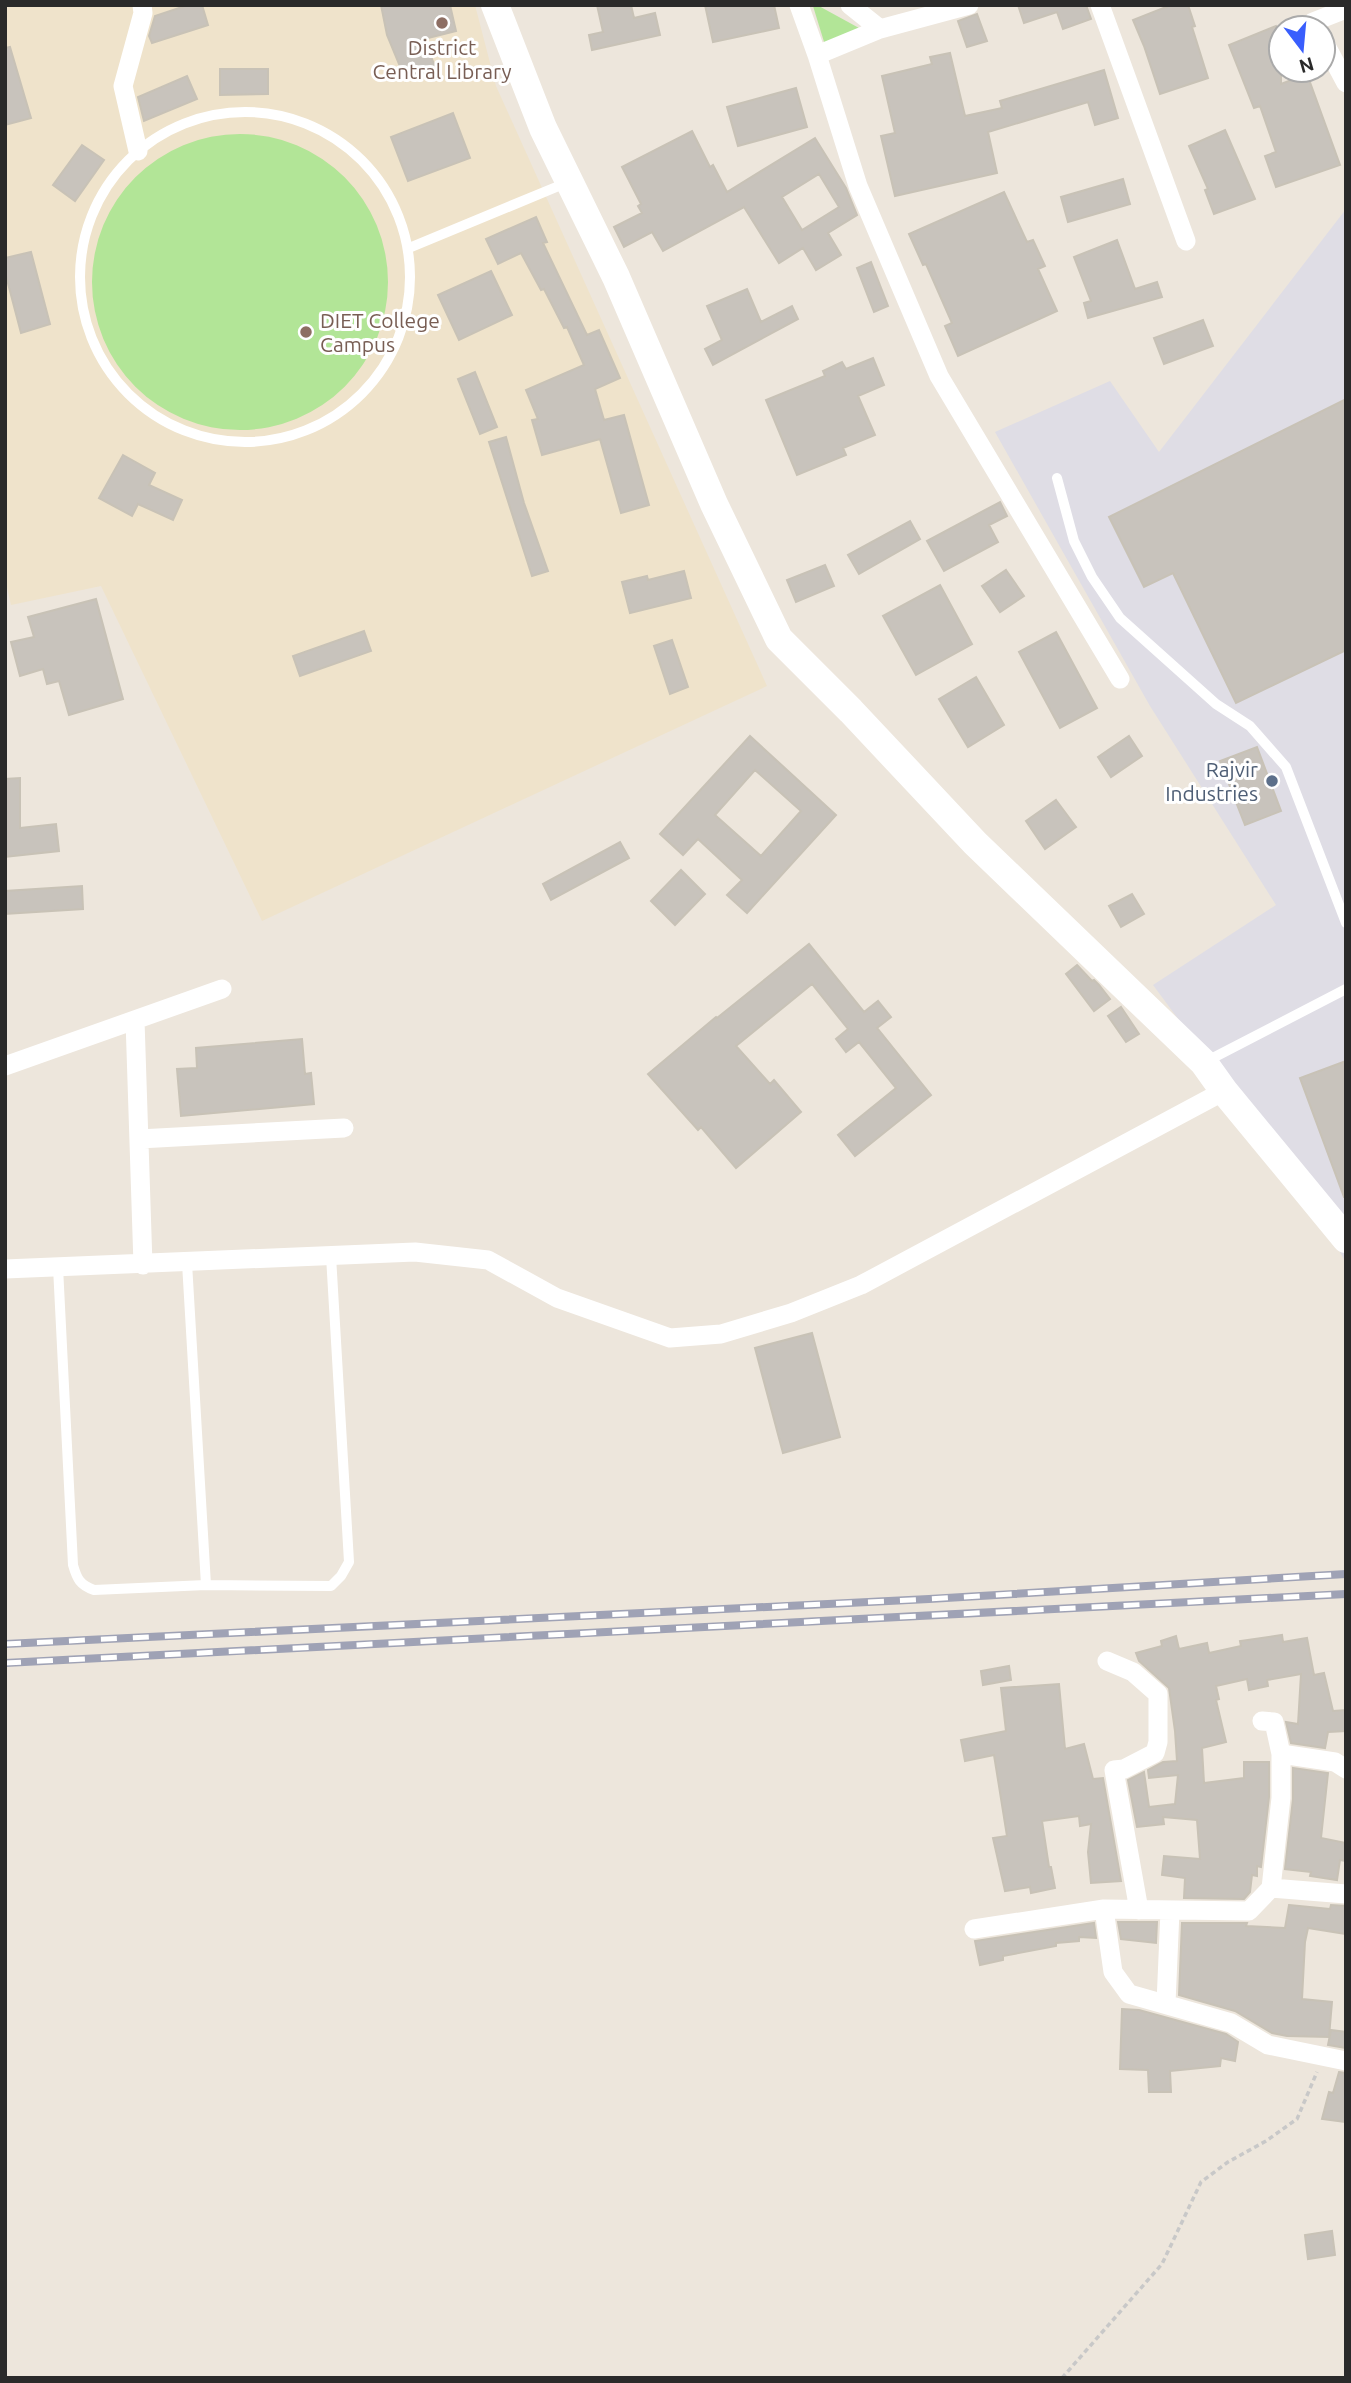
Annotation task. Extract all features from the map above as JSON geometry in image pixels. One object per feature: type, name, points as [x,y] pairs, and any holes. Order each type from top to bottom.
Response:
[{"type":"street","points":[[138,150],[123,86],[144,13],[142,5]]},
{"type":"street","points":[[496,5],[544,128],[616,276],[714,504],[779,639],[984,852],[1204,1063],[1346,1239]]},
{"type":"street","points":[[799,5],[858,186],[939,376],[1120,680]]},
{"type":"street","points":[[850,5],[880,29]]},
{"type":"street","points":[[817,55],[880,29],[969,5]]},
{"type":"street","points":[[1100,5],[1186,241]]},
{"type":"street","points":[[1327,14],[1346,9]]},
{"type":"street","points":[[1337,66],[1346,83]]},
{"type":"street","points":[[5,1066],[222,989]]},
{"type":"street","points":[[135,1020],[143,1265]]},
{"type":"street","points":[[5,1269],[415,1252],[488,1260],[557,1298],[670,1338],[721,1334],[791,1313],[861,1285],[1224,1091]]},
{"type":"street","points":[[139,1139],[344,1128]]},
{"type":"street","points":[[1107,1661],[1133,1672],[1158,1694],[1158,1742],[1155,1753],[1124,1769],[1114,1770],[1139,1910]]},
{"type":"street","points":[[974,1929],[1104,1909],[1249,1912],[1271,1888],[1281,1798],[1281,1754],[1274,1722],[1262,1721]]},
{"type":"street","points":[[1281,1754],[1335,1762],[1346,1769]]},
{"type":"street","points":[[1271,1888],[1346,1894]]},
{"type":"street","points":[[1104,1909],[1113,1972],[1129,1994],[1231,2023],[1268,2045],[1346,2061]]},
{"type":"street","points":[[1166,2003],[1170,1911]]},
{"type":"lane","points":[[259,112],[302,121],[341,141],[373,170],[396,207],[409,248],[411,291],[401,334],[381,372],[352,404],[315,428],[274,440],[230,443],[187,433],[149,414],[117,384],[93,348],[80,306],[79,263],[88,221],[108,182],[138,150],[174,127],[216,114],[259,112]]},
{"type":"lane","points":[[409,248],[570,182]]},
{"type":"lane","points":[[1057,478],[1074,541],[1092,577],[1120,618],[1216,704],[1250,726],[1286,767],[1346,923]]},
{"type":"lane","points":[[1204,1063],[1346,989]]},
{"type":"lane","points":[[58,1267],[73,1565],[76,1578],[84,1586],[94,1590],[206,1585],[331,1586],[349,1562],[331,1256]]},
{"type":"lane","points":[[187,1263],[206,1585]]},
{"type":"path","points":[[1062,2378],[1162,2264],[1200,2182],[1297,2119],[1324,2057]]},
{"type":"shaded area","name":"DIET College Campus","points":[[5,5],[475,5],[496,86],[767,686],[262,921],[101,586],[11,605],[5,578]]},
{"type":"shaded area","name":"Rajvir Industries","points":[[1346,209],[1346,1263],[1308,1194],[1153,985],[1276,905],[1150,706],[995,432],[1110,381],[1159,452]]},
{"type":"green space","points":[[817,5],[859,28],[825,45],[813,6]]},
{"type":"green space","points":[[240,134],[269,137],[310,152],[334,168],[354,188],[376,225],[385,253],[388,282],[385,311],[370,352],[354,376],[334,396],[297,418],[269,427],[240,430],[211,427],[170,412],[146,396],[126,376],[104,339],[95,311],[92,282],[95,253],[110,212],[126,188],[146,168],[183,146],[211,137]]},
{"type":"building","points":[[188,5],[202,5],[208,25],[152,43],[149,36],[155,16]]},
{"type":"building","points":[[381,5],[450,5],[456,31],[424,39],[436,69],[406,81],[387,35]]},
{"type":"building","points":[[597,5],[631,5],[634,18],[655,13],[660,35],[592,50],[589,35],[603,32]]},
{"type":"building","points":[[705,5],[774,5],[779,28],[713,42]]},
{"type":"building","points":[[1018,5],[1086,5],[1091,19],[1063,29],[1057,12],[1024,23]]},
{"type":"building","points":[[1171,5],[1188,5],[1208,78],[1160,94],[1133,20]]},
{"type":"building","points":[[977,14],[987,41],[967,47],[958,21]]},
{"type":"building","points":[[1267,30],[1267,84],[1311,84],[1340,165],[1276,187],[1265,156],[1276,152],[1260,106],[1254,108],[1229,45]]},
{"type":"building","points":[[10,47],[31,118],[5,125],[5,48]]},
{"type":"building","points":[[950,53],[965,116],[1002,108],[1000,101],[1104,70],[1118,118],[1095,125],[1088,102],[988,132],[997,173],[895,196],[881,136],[895,133],[882,76],[932,64],[930,57]]},
{"type":"building","points":[[220,69],[268,69],[268,94],[220,95]]},
{"type":"building","points":[[187,76],[197,99],[144,121],[138,97]]},
{"type":"building","points":[[796,88],[807,127],[738,146],[727,107]]},
{"type":"building","points":[[453,113],[470,158],[408,181],[391,137]]},
{"type":"building","points":[[1225,130],[1255,199],[1214,214],[1205,190],[1208,189],[1189,146]]},
{"type":"building","points":[[692,131],[710,167],[713,165],[727,192],[815,138],[846,188],[857,215],[828,233],[841,255],[816,270],[803,248],[779,263],[744,207],[663,251],[652,232],[624,247],[614,227],[642,213],[638,206],[641,204],[622,167]],"holes":[[[819,174],[839,207],[802,230],[782,197]]]},
{"type":"building","points":[[82,145],[104,160],[75,201],[53,185]]},
{"type":"building","points":[[1123,179],[1130,204],[1068,222],[1061,197]]},
{"type":"building","points":[[1004,192],[1027,242],[1033,240],[1045,266],[1038,269],[1057,311],[958,356],[945,326],[952,323],[926,264],[923,265],[909,234]]},
{"type":"building","points":[[536,217],[547,242],[543,243],[587,335],[599,330],[620,378],[595,389],[604,420],[624,415],[649,505],[621,513],[600,439],[542,455],[532,420],[538,419],[526,390],[584,365],[567,327],[564,328],[521,253],[498,264],[486,239]]},
{"type":"building","points":[[1117,240],[1135,289],[1157,282],[1162,297],[1088,318],[1084,303],[1091,301],[1074,257]]},
{"type":"building","points":[[31,252],[50,324],[21,333],[5,272],[5,258]]},
{"type":"building","points":[[871,262],[888,306],[874,312],[857,268]]},
{"type":"building","points":[[491,271],[512,315],[459,340],[438,295]]},
{"type":"building","points":[[747,289],[761,322],[792,306],[798,319],[713,365],[705,349],[722,340],[707,306]]},
{"type":"building","points":[[1203,320],[1213,346],[1164,364],[1154,338]]},
{"type":"building","points":[[873,358],[884,385],[858,396],[875,435],[843,448],[846,455],[797,475],[766,400],[825,376],[823,371],[842,362],[846,369]]},
{"type":"building","points":[[475,372],[497,427],[480,434],[458,379]]},
{"type":"building","points":[[1346,399],[1346,650],[1236,703],[1173,573],[1144,587],[1109,517]]},
{"type":"building","points":[[506,437],[524,503],[548,571],[532,576],[489,442]]},
{"type":"building","points":[[123,455],[155,473],[149,485],[182,500],[173,520],[138,504],[132,516],[99,498]]},
{"type":"building","points":[[1000,502],[1007,516],[989,525],[998,542],[944,571],[927,541]]},
{"type":"building","points":[[910,521],[920,539],[859,574],[848,555]]},
{"type":"building","points":[[825,565],[834,586],[796,602],[787,580]]},
{"type":"building","points":[[1006,570],[1024,596],[1000,612],[982,586]]},
{"type":"building","points":[[684,571],[691,598],[630,613],[622,582],[647,576],[648,580]]},
{"type":"building","points":[[940,585],[972,644],[916,675],[883,616]]},
{"type":"building","points":[[96,599],[123,699],[69,715],[59,681],[47,684],[43,669],[20,676],[11,642],[34,637],[28,617]]},
{"type":"building","points":[[364,631],[371,651],[300,676],[293,656]]},
{"type":"building","points":[[1056,632],[1097,708],[1060,728],[1019,652]]},
{"type":"building","points":[[672,640],[688,687],[670,694],[654,646]]},
{"type":"building","points":[[976,677],[1004,725],[968,747],[939,699]]},
{"type":"building","points":[[750,736],[836,815],[747,913],[727,895],[742,880],[698,839],[683,855],[660,834]],"holes":[[[755,770],[801,811],[761,856],[715,815]]]},
{"type":"building","points":[[1129,736],[1142,756],[1111,777],[1098,757]]},
{"type":"building","points":[[1257,747],[1281,811],[1245,825],[1220,761]]},
{"type":"building","points":[[20,778],[20,828],[56,824],[59,851],[5,857],[5,779]]},
{"type":"building","points":[[1056,800],[1076,827],[1045,849],[1026,821]]},
{"type":"building","points":[[620,842],[629,858],[551,900],[543,884]]},
{"type":"building","points":[[681,870],[705,894],[675,925],[651,901]]},
{"type":"building","points":[[82,886],[83,909],[5,914],[5,891]]},
{"type":"building","points":[[1132,894],[1144,914],[1121,927],[1109,906]]},
{"type":"building","points":[[809,944],[864,1012],[878,1001],[891,1017],[877,1028],[931,1095],[855,1156],[838,1135],[896,1088],[859,1042],[846,1052],[836,1039],[848,1029],[812,984],[736,1046],[770,1084],[774,1080],[801,1112],[736,1168],[701,1127],[698,1130],[648,1074]]},
{"type":"building","points":[[1077,965],[1110,999],[1094,1011],[1066,974]]},
{"type":"building","points":[[1121,1007],[1139,1034],[1126,1042],[1108,1016]]},
{"type":"building","points":[[302,1039],[305,1074],[311,1073],[314,1104],[181,1116],[177,1069],[197,1068],[196,1048]]},
{"type":"building","points":[[1346,1061],[1346,1197],[1344,1197],[1300,1078]]},
{"type":"building","points":[[812,1333],[840,1437],[783,1453],[755,1348]]},
{"type":"building","points":[[1282,1635],[1283,1642],[1307,1638],[1314,1675],[1324,1673],[1333,1711],[1346,1710],[1346,1731],[1328,1732],[1325,1748],[1291,1743],[1286,1722],[1298,1724],[1301,1674],[1267,1680],[1268,1686],[1249,1690],[1247,1679],[1216,1686],[1219,1699],[1216,1700],[1226,1742],[1202,1748],[1204,1783],[1244,1778],[1244,1762],[1269,1762],[1269,1797],[1261,1867],[1257,1866],[1257,1876],[1252,1875],[1250,1892],[1244,1899],[1184,1898],[1185,1878],[1162,1875],[1164,1856],[1200,1859],[1197,1820],[1163,1817],[1164,1824],[1137,1827],[1128,1780],[1144,1772],[1149,1807],[1175,1804],[1178,1775],[1149,1778],[1148,1770],[1163,1762],[1177,1761],[1175,1731],[1169,1688],[1139,1661],[1136,1653],[1162,1646],[1161,1641],[1176,1636],[1179,1649],[1207,1643],[1209,1653],[1241,1646],[1240,1641]]},
{"type":"building","points":[[1009,1666],[1011,1680],[983,1685],[981,1671]]},
{"type":"building","points":[[1059,1684],[1065,1749],[1084,1744],[1093,1779],[1103,1778],[1121,1881],[1091,1883],[1088,1852],[1091,1824],[1080,1826],[1079,1816],[1042,1821],[1055,1888],[1031,1893],[1030,1887],[1005,1891],[993,1838],[1007,1836],[994,1755],[965,1761],[961,1740],[1006,1731],[1001,1688]]},
{"type":"building","points":[[1293,1768],[1328,1773],[1321,1838],[1346,1843],[1346,1861],[1340,1860],[1337,1880],[1310,1876],[1311,1872],[1285,1869],[1293,1799]]},
{"type":"building","points":[[1289,1905],[1330,1909],[1331,1905],[1346,1906],[1346,1934],[1308,1928],[1305,1942],[1302,1999],[1332,2002],[1329,2037],[1272,2033],[1235,2011],[1179,1995],[1182,1923],[1247,1923],[1246,1926],[1285,1928]]},
{"type":"building","points":[[1118,1922],[1157,1922],[1156,1943],[1121,1939]]},
{"type":"building","points":[[1094,1923],[1096,1938],[1079,1937],[1079,1941],[1056,1943],[1056,1946],[1003,1956],[1003,1960],[980,1965],[975,1941]]},
{"type":"building","points":[[1122,2009],[1139,2010],[1226,2034],[1238,2042],[1235,2061],[1221,2058],[1220,2066],[1170,2071],[1171,2092],[1149,2092],[1148,2070],[1120,2069]]},
{"type":"building","points":[[1331,2030],[1346,2032],[1346,2048],[1328,2045]]},
{"type":"building","points":[[1339,2072],[1346,2073],[1346,2122],[1322,2119],[1329,2092],[1333,2093]]},
{"type":"building","points":[[1332,2231],[1335,2255],[1308,2259],[1305,2235]]},
{"type":"railway","points":[[5,1644],[929,1599],[1346,1574]]},
{"type":"railway","points":[[5,1663],[1346,1594]]},
{"type":"place","name":"District Central Library","points":[[442,23]]},
{"type":"place","name":"DIET College Campus","points":[[306,332]]},
{"type":"place","name":"Rajvir Industries","points":[[1272,781]]}]
